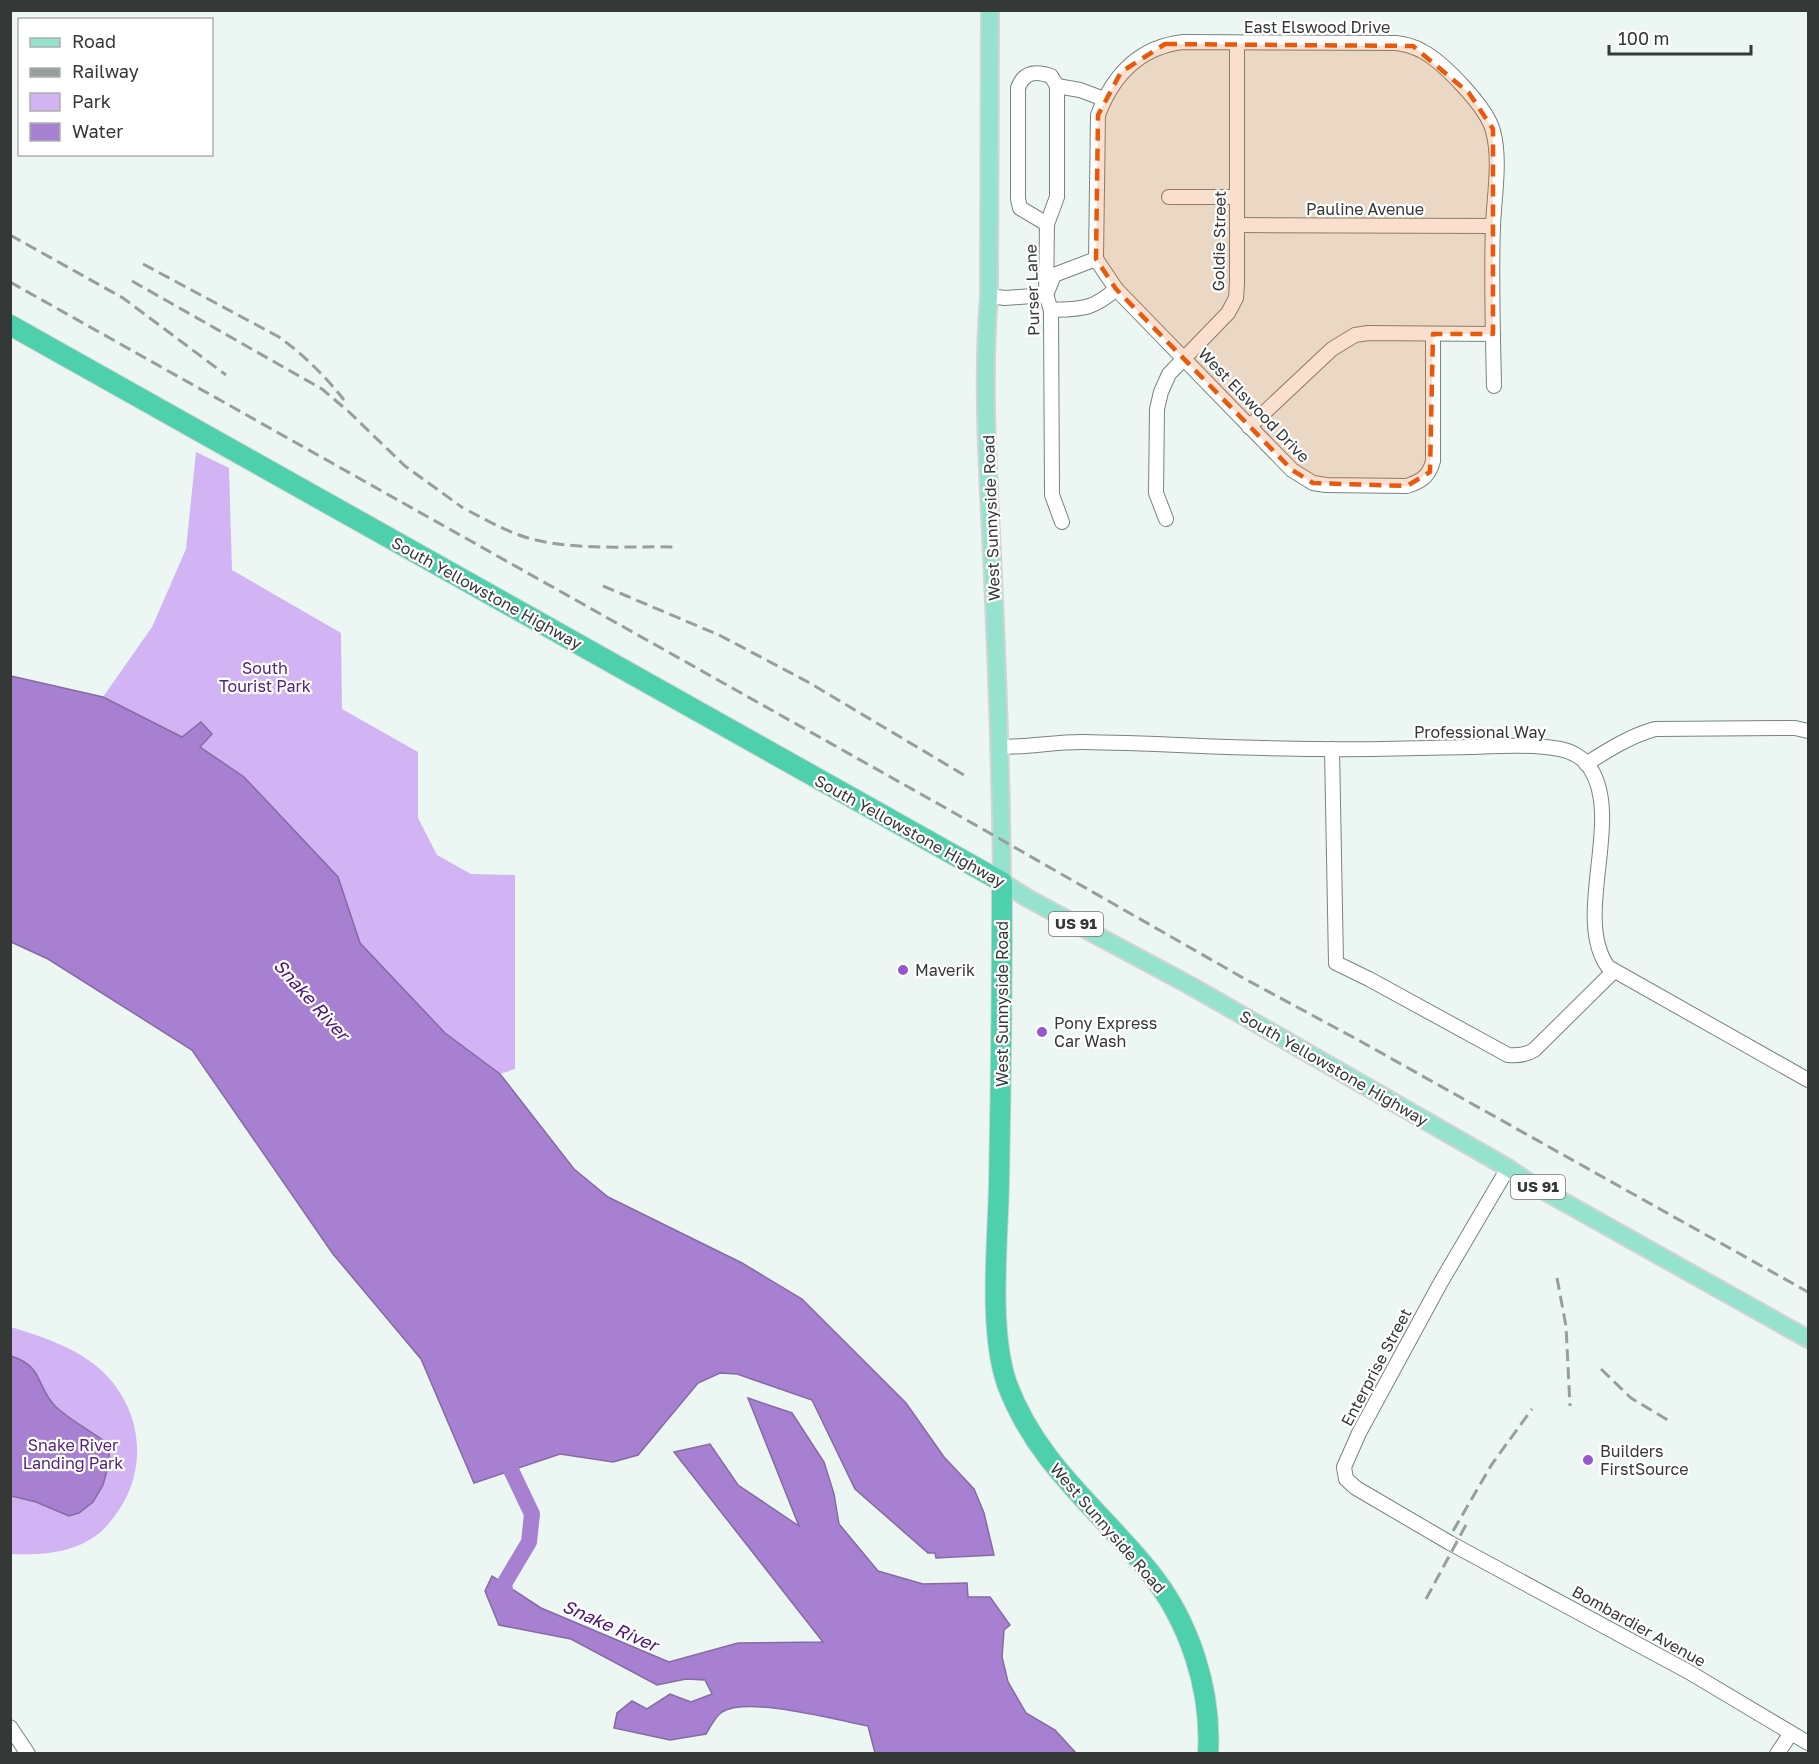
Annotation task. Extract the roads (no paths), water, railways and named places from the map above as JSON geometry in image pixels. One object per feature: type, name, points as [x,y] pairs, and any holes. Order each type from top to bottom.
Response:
[{"type":"highway","name":"South Yellowstone Highway","points":[[10,325],[1002,882]]},
{"type":"highway","name":"West Sunnyside Road","points":[[1002,882],[1002,1075],[996,1275],[997,1321],[1002,1362],[1008,1384],[1046,1456],[1072,1488],[1148,1569],[1167,1596],[1187,1634],[1201,1677],[1208,1716],[1208,1754]]},
{"type":"main road","name":"West Sunnyside Road","points":[[990,10],[989,296],[986,332],[988,467],[1000,747],[1002,882]]},
{"type":"main road","name":"South Yellowstone Highway","points":[[1002,882],[1029,899],[1191,986],[1508,1168],[1530,1183],[1809,1339]]},
{"type":"street","name":"East Elswood Drive","points":[[1096,259],[1096,127],[1098,115],[1104,99],[1121,72],[1150,51],[1165,44],[1183,42],[1396,43],[1413,46],[1425,52],[1469,93],[1486,114],[1493,129],[1496,144],[1493,226],[1494,386]]},
{"type":"street","name":"Goldie Street","points":[[1166,519],[1156,493],[1157,408],[1161,392],[1169,374],[1228,313],[1236,298],[1237,43]]},
{"type":"street","name":"Purser Lane","points":[[1057,86],[1051,76],[1035,72],[1026,75],[1018,88],[1018,200],[1020,208],[1047,224],[1046,295],[1051,310],[1052,495],[1062,522]]},
{"type":"street","points":[[1047,224],[1057,197],[1057,86],[1080,90],[1104,99]]},
{"type":"street","points":[[1169,197],[1237,197]]},
{"type":"street","name":"Pauline Avenue","points":[[1237,225],[1493,226]]},
{"type":"street","points":[[989,296],[1005,298],[1046,295],[1054,275],[1096,259],[1116,289],[1101,303],[1080,309],[1051,310]]},
{"type":"street","name":"West Elswood Drive","points":[[1116,289],[1292,470],[1313,483],[1326,485],[1407,486],[1420,482],[1430,472],[1433,461],[1433,334]]},
{"type":"street","points":[[1249,427],[1332,349],[1355,335],[1368,333],[1493,334]]},
{"type":"street","points":[[1809,731],[1795,728],[1655,729],[1624,741],[1586,764],[1597,783],[1601,802],[1596,934],[1602,959],[1614,972],[1809,1080]]},
{"type":"street","name":"Professional Way","points":[[1000,747],[1079,742],[1332,749],[1500,746],[1562,749],[1580,757],[1586,764]]},
{"type":"street","points":[[1332,749],[1336,963],[1508,1054],[1518,1056],[1534,1050],[1614,972]]},
{"type":"street","name":"Enterprise Street","points":[[1450,1543],[1356,1488],[1346,1479],[1344,1467],[1359,1433],[1436,1292],[1508,1168]]},
{"type":"street","name":"Bombardier Avenue","points":[[1450,1543],[1689,1672],[1809,1743]]},
{"type":"street","points":[[10,1727],[28,1754]]},
{"type":"street","points":[[1778,1754],[1791,1733]]},
{"type":"water","points":[[11,676],[103,697],[182,737],[201,722],[212,734],[200,747],[244,777],[338,877],[360,943],[445,1033],[500,1074],[574,1169],[608,1197],[742,1263],[802,1299],[906,1403],[944,1457],[974,1489],[984,1513],[994,1555],[936,1558],[935,1553],[928,1553],[855,1489],[812,1400],[737,1374],[720,1373],[698,1383],[638,1455],[613,1462],[560,1454],[474,1483],[421,1359],[333,1254],[192,1050],[48,959],[11,942]]},
{"type":"water","points":[[11,1356],[22,1360],[35,1371],[49,1399],[56,1407],[107,1443],[110,1460],[103,1485],[93,1502],[79,1513],[69,1516],[36,1502],[11,1496]]},
{"type":"water","points":[[748,1398],[792,1413],[824,1462],[834,1494],[839,1524],[878,1571],[923,1584],[967,1583],[968,1597],[990,1597],[1010,1625],[1004,1630],[1002,1657],[1008,1682],[1026,1713],[1055,1730],[1076,1753],[875,1753],[868,1726],[772,1708],[735,1708],[722,1712],[706,1734],[670,1740],[614,1728],[617,1713],[632,1701],[647,1709],[670,1694],[691,1702],[712,1694],[705,1680],[686,1679],[657,1685],[571,1639],[499,1625],[485,1591],[492,1576],[541,1608],[669,1662],[738,1643],[823,1642],[674,1452],[710,1444],[738,1485],[799,1526]]},
{"type":"waterway","name":"Snake River","points":[[506,1449],[511,1470],[532,1514],[529,1542],[504,1584],[508,1604]]},
{"type":"railway","points":[[10,235],[123,298],[226,375]]},
{"type":"railway","points":[[143,264],[279,337],[314,366],[344,400]]},
{"type":"railway","points":[[132,281],[322,389],[405,466],[463,508]]},
{"type":"railway","points":[[10,282],[951,811],[1245,979],[1808,1292]]},
{"type":"railway","points":[[469,511],[513,533],[546,542],[602,547],[676,547]]},
{"type":"railway","points":[[603,586],[719,635],[808,682],[969,778]]},
{"type":"railway","points":[[1557,1278],[1566,1326],[1570,1406]]},
{"type":"railway","points":[[1601,1369],[1631,1398],[1671,1422]]},
{"type":"railway","points":[[1453,1531],[1492,1464],[1532,1409]]},
{"type":"railway","points":[[1426,1599],[1467,1523]]},
{"type":"place","name":"Maverik","points":[[903,970]]},
{"type":"place","name":"Pony Express Car Wash","points":[[1042,1032]]},
{"type":"place","name":"Builders FirstSource","points":[[1588,1460]]},
{"type":"park label","name":"South Tourist Park","points":[[265,677]]},
{"type":"park label","name":"Snake River Landing Park","points":[[73,1454]]}]
